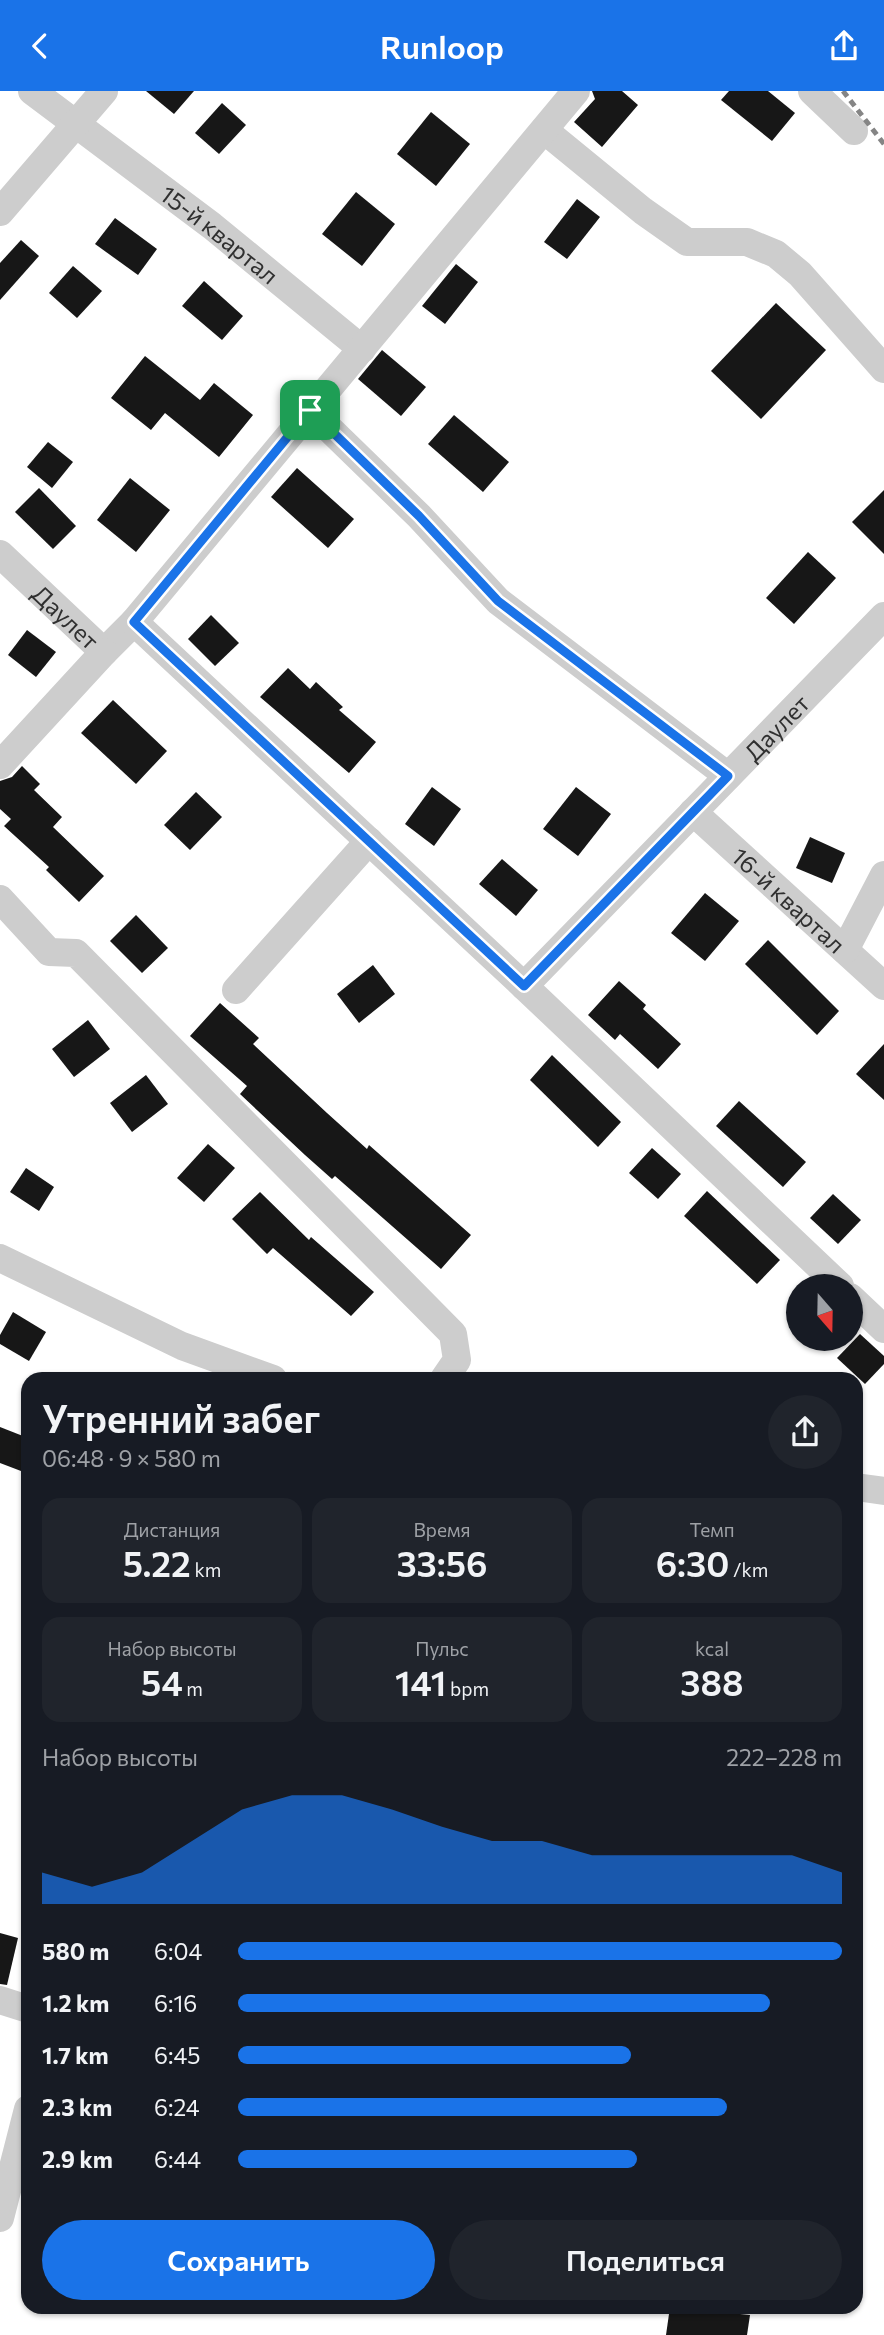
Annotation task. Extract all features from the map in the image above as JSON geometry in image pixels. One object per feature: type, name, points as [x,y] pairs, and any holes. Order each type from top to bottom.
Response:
[{"type":"street","name":"15-й квартал","points":[[32,91],[75,126],[212,226],[362,349]]},
{"type":"street","points":[[0,212],[104,91]]},
{"type":"street","points":[[134,622],[576,91]]},
{"type":"street","points":[[812,91],[854,131]]},
{"type":"street","points":[[544,130],[643,211],[687,242],[747,242],[776,254],[800,274],[884,369]]},
{"type":"street","points":[[310,410],[419,516],[498,601],[728,776]]},
{"type":"street","name":"Даулет","points":[[0,554],[104,652],[134,622],[524,986],[884,616]]},
{"type":"street","points":[[0,765],[104,652]]},
{"type":"street","name":"16-й квартал","points":[[694,812],[884,986]]},
{"type":"street","points":[[236,990],[369,841]]},
{"type":"street","points":[[845,950],[884,875]]},
{"type":"street","points":[[0,899],[49,952],[76,953],[453,1334],[457,1360],[449,1372]]},
{"type":"street","points":[[524,986],[826,1274]]},
{"type":"street","points":[[0,1258],[182,1346],[254,1372]]},
{"type":"street","points":[[863,1309],[884,1329]]},
{"type":"street","points":[[863,1488],[884,1491]]},
{"type":"street","points":[[0,2000],[21,2007]]},
{"type":"street","points":[[0,2218],[21,2136]]},
{"type":"building","points":[[146,91],[194,91],[174,114]]},
{"type":"building","points":[[592,91],[622,91],[638,105],[602,147],[574,122],[595,99]]},
{"type":"building","points":[[729,91],[768,91],[795,113],[772,141],[721,100]]},
{"type":"building","points":[[222,103],[246,125],[219,154],[195,133]]},
{"type":"building","points":[[431,112],[470,144],[436,186],[397,154]]},
{"type":"building","points":[[356,192],[395,224],[362,266],[322,234]]},
{"type":"building","points":[[577,199],[600,217],[567,259],[544,242]]},
{"type":"building","points":[[115,218],[157,249],[138,275],[95,244]]},
{"type":"building","points":[[21,240],[39,256],[0,300],[0,263]]},
{"type":"building","points":[[456,264],[478,282],[445,324],[422,306]]},
{"type":"building","points":[[73,266],[102,291],[77,318],[49,293]]},
{"type":"building","points":[[204,281],[243,316],[222,340],[182,306]]},
{"type":"building","points":[[776,303],[826,350],[761,419],[711,371]]},
{"type":"building","points":[[382,350],[426,387],[401,416],[358,379]]},
{"type":"building","points":[[145,356],[200,400],[214,383],[253,415],[219,457],[165,413],[151,430],[111,398]]},
{"type":"building","points":[[454,415],[509,462],[483,492],[428,444]]},
{"type":"building","points":[[48,442],[73,462],[52,488],[27,467]]},
{"type":"building","points":[[297,468],[354,519],[328,548],[271,497]]},
{"type":"building","points":[[130,478],[170,510],[136,552],[97,520]]},
{"type":"building","points":[[39,488],[76,526],[53,549],[15,512]]},
{"type":"building","points":[[884,490],[884,554],[852,522]]},
{"type":"building","points":[[808,552],[836,578],[794,624],[766,598]]},
{"type":"building","points":[[211,615],[239,643],[215,666],[188,639]]},
{"type":"building","points":[[27,630],[56,652],[36,677],[8,655]]},
{"type":"building","points":[[288,668],[310,689],[316,682],[343,707],[339,710],[376,742],[349,773],[260,697]]},
{"type":"building","points":[[113,700],[167,751],[136,784],[81,733]]},
{"type":"building","points":[[22,766],[40,784],[34,790],[62,817],[53,827],[104,876],[79,902],[46,870],[49,867],[4,826],[11,819],[0,809],[0,781],[12,777]]},
{"type":"building","points":[[432,787],[461,809],[434,846],[405,824]]},
{"type":"building","points":[[576,787],[611,814],[578,856],[543,829]]},
{"type":"building","points":[[196,792],[222,817],[190,850],[164,825]]},
{"type":"building","points":[[810,837],[845,853],[832,883],[796,868]]},
{"type":"building","points":[[502,859],[538,890],[516,916],[479,884]]},
{"type":"building","points":[[705,893],[739,921],[705,961],[671,933]]},
{"type":"building","points":[[136,915],[168,948],[142,973],[110,941]]},
{"type":"building","points":[[768,940],[839,1011],[817,1035],[745,964]]},
{"type":"building","points":[[373,965],[395,994],[359,1023],[337,994]]},
{"type":"building","points":[[619,981],[646,1005],[643,1009],[681,1044],[658,1069],[620,1034],[615,1040],[588,1015]]},
{"type":"building","points":[[220,1003],[259,1038],[253,1044],[327,1113],[367,1149],[369,1145],[471,1235],[441,1269],[335,1176],[332,1179],[305,1155],[240,1094],[247,1086],[190,1036]]},
{"type":"building","points":[[88,1020],[110,1049],[74,1077],[52,1049]]},
{"type":"building","points":[[884,1044],[884,1100],[856,1074]]},
{"type":"building","points":[[552,1055],[621,1122],[598,1147],[530,1080]]},
{"type":"building","points":[[146,1075],[168,1104],[132,1132],[110,1103]]},
{"type":"building","points":[[739,1101],[806,1162],[783,1187],[716,1126]]},
{"type":"building","points":[[208,1144],[235,1168],[204,1202],[177,1178]]},
{"type":"building","points":[[652,1148],[681,1174],[658,1199],[629,1173]]},
{"type":"building","points":[[26,1168],[54,1187],[39,1211],[10,1192]]},
{"type":"building","points":[[707,1191],[780,1260],[757,1284],[684,1216]]},
{"type":"building","points":[[260,1192],[309,1240],[311,1237],[374,1292],[351,1316],[273,1248],[267,1254],[232,1219]]},
{"type":"building","points":[[833,1194],[861,1220],[838,1244],[810,1218]]},
{"type":"building","points":[[13,1312],[46,1332],[29,1361],[0,1344],[0,1335]]},
{"type":"building","points":[[863,1337],[884,1356],[884,1364],[865,1384],[863,1372],[852,1372],[837,1358],[844,1351],[863,1351]]},
{"type":"building","points":[[0,1427],[21,1435],[21,1471],[0,1463]]},
{"type":"building","points":[[0,1933],[18,1938],[7,1985],[0,1984]]},
{"type":"building","points":[[669,2314],[750,2315],[747,2335],[666,2335]]},
{"type":"railway","points":[[843,91],[884,144]]},
{"type":"route","points":[[310,410],[419,516],[498,601],[728,776],[524,986],[134,622],[310,410]]}]
